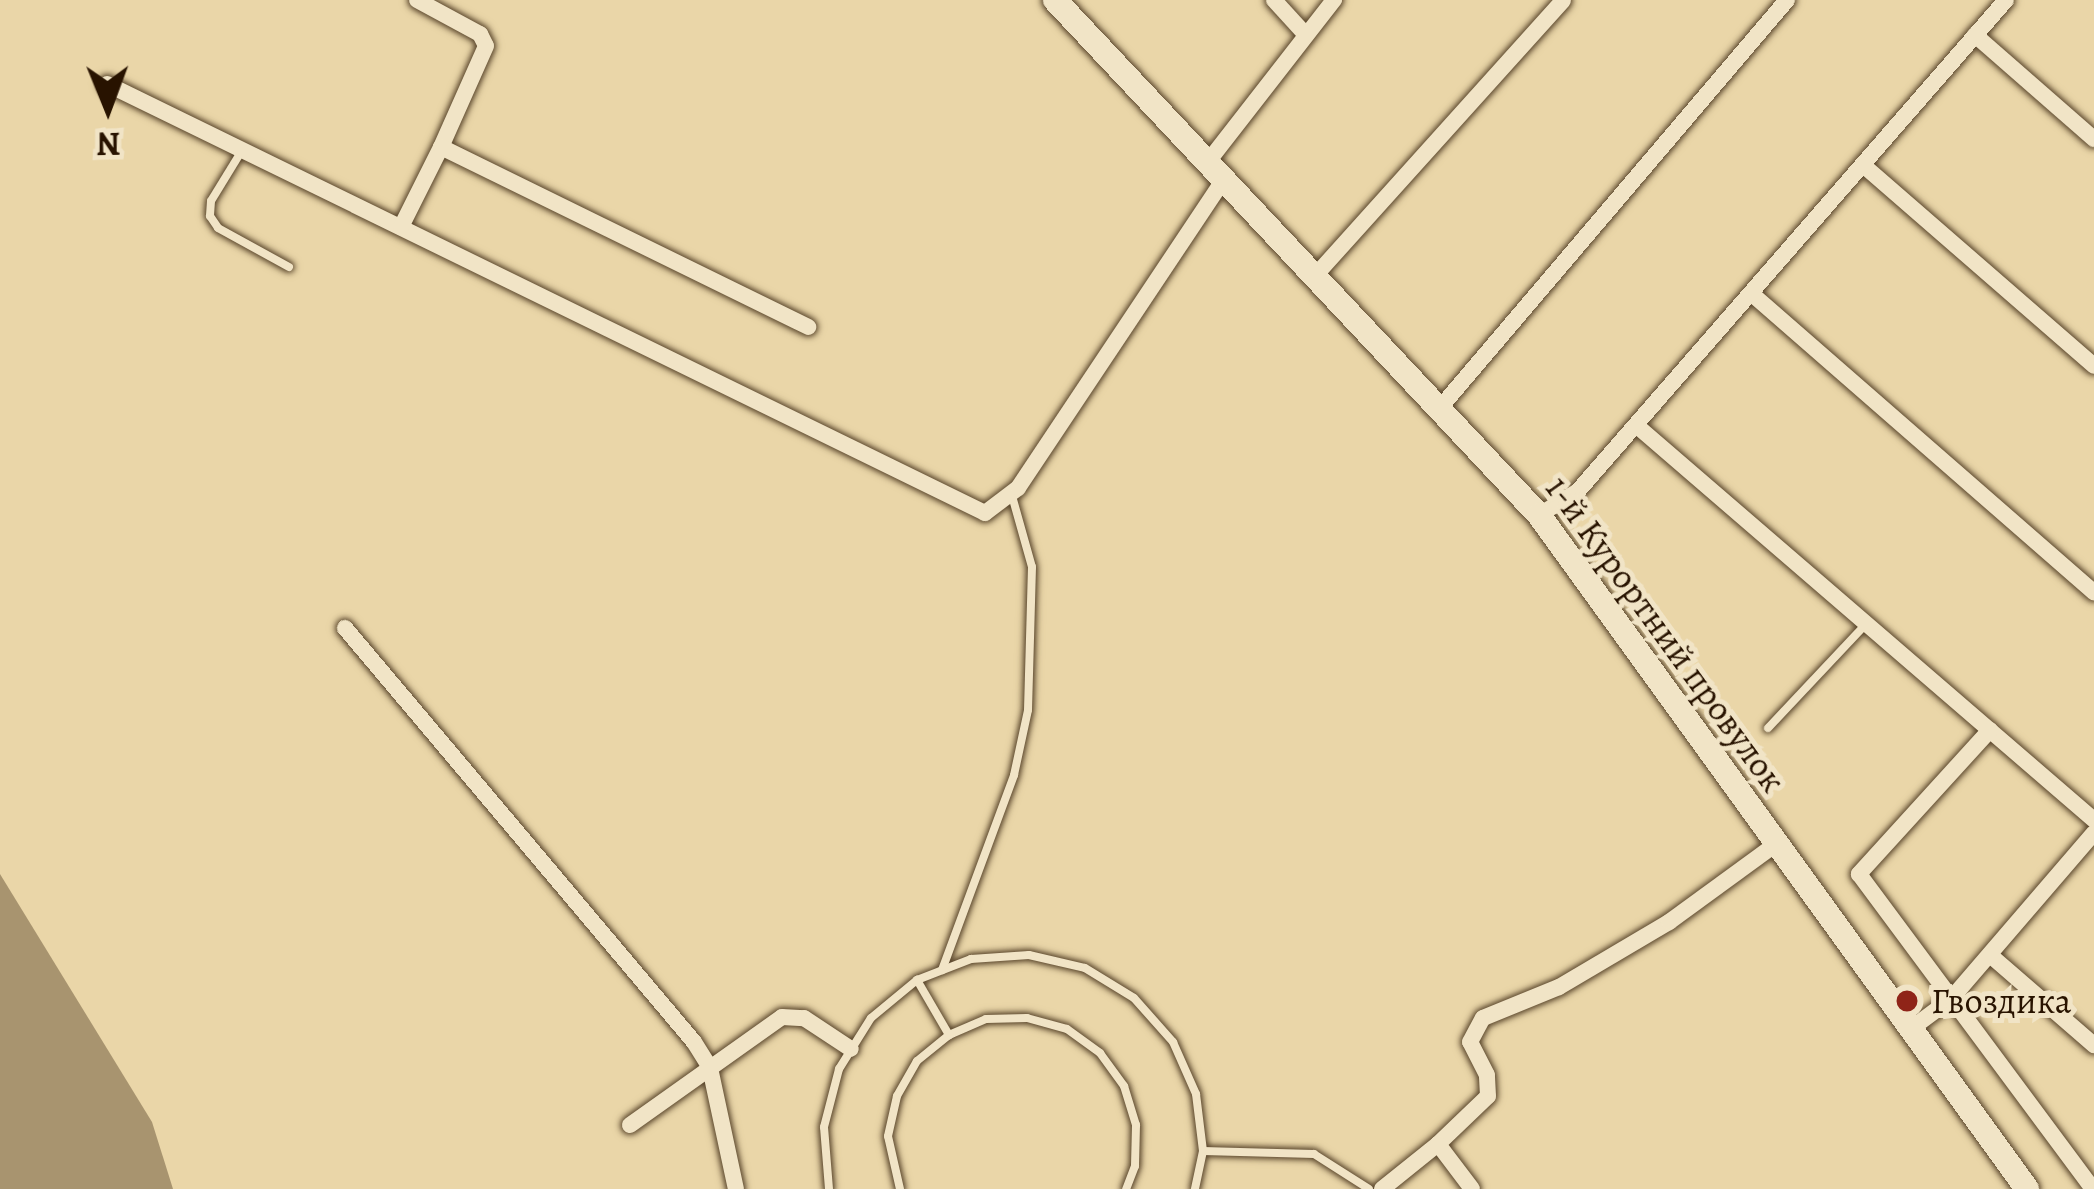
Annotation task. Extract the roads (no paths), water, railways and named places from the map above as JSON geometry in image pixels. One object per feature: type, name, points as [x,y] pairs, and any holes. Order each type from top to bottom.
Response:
[{"type":"street","points":[[401,226],[442,148],[486,46],[480,34],[417,0]]},
{"type":"street","name":"1-й Курортний провулок","points":[[1055,0],[1539,515],[2027,1189]]},
{"type":"street","points":[[1274,0],[1306,35]]},
{"type":"street","points":[[107,84],[986,513],[1012,494],[1214,172],[1334,0]]},
{"type":"street","points":[[1314,277],[1563,0]]},
{"type":"street","points":[[1439,410],[1787,0]]},
{"type":"street","points":[[1539,515],[1578,491],[2006,0]]},
{"type":"street","points":[[1975,35],[2094,139]]},
{"type":"street","points":[[442,148],[808,327]]},
{"type":"street","points":[[1863,165],[2094,366]]},
{"type":"street","points":[[1752,294],[2094,592]]},
{"type":"street","points":[[1637,425],[2094,820]]},
{"type":"street","points":[[345,628],[710,1068],[736,1189]]},
{"type":"street","points":[[1990,730],[1858,874],[2093,1189]]},
{"type":"street","points":[[1912,1028],[1951,999],[2094,832]]},
{"type":"street","points":[[1382,1189],[1487,1096],[1487,1075],[1470,1042],[1483,1018],[1559,987],[1669,922],[1776,844]]},
{"type":"street","points":[[1990,956],[2094,1046]]},
{"type":"street","points":[[630,1125],[782,1017],[804,1018],[851,1049]]},
{"type":"street","points":[[1438,1144],[1472,1189]]},
{"type":"lane","points":[[242,151],[211,201],[210,216],[218,228],[289,267]]},
{"type":"lane","points":[[942,970],[1014,775],[1028,710],[1032,567],[1012,494]]},
{"type":"lane","points":[[1768,728],[1866,623]]},
{"type":"lane","points":[[829,1189],[824,1127],[838,1069],[871,1018],[917,980],[942,970],[971,959],[1029,955],[1085,968],[1135,998],[1173,1042],[1196,1094],[1203,1151],[1195,1189]]},
{"type":"lane","points":[[917,980],[949,1034]]},
{"type":"lane","points":[[900,1189],[888,1136],[896,1096],[917,1061],[949,1034],[986,1019],[1028,1018],[1067,1029],[1100,1052],[1124,1086],[1136,1125],[1135,1166],[1126,1189]]},
{"type":"lane","points":[[1203,1151],[1314,1154],[1369,1189]]},
{"type":"place","name":"Гвоздика","points":[[1907,1001]]}]
